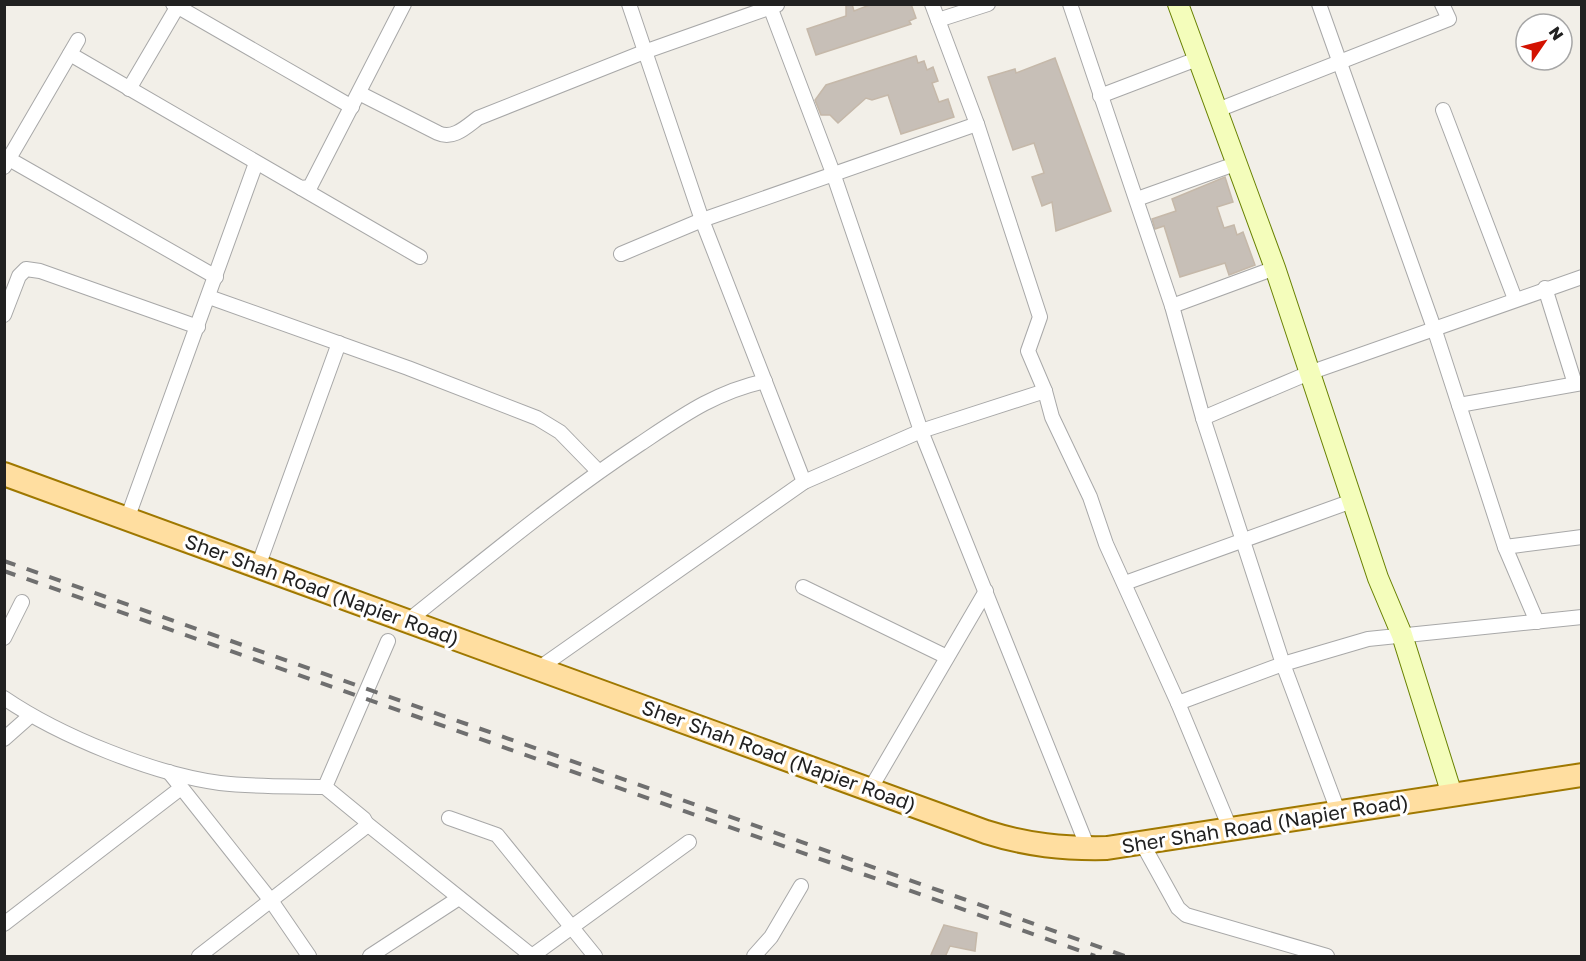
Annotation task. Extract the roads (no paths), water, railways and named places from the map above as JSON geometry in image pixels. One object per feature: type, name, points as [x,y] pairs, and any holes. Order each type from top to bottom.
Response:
[{"type":"main road","points":[[1178,4],[1215,111],[1275,268],[1378,578],[1402,635],[1449,785]]},
{"type":"main road","name":"Sher Shah Road (Napier Road)","points":[[4,474],[986,832],[1033,845],[1065,849],[1107,848],[1142,843],[1335,802],[1581,763]]},
{"type":"main road","name":"Sher Shah Road (Napier Road)","points":[[1258,820],[1581,775]]},
{"type":"street","points":[[301,188],[310,187],[315,180],[404,4]]},
{"type":"street","points":[[629,4],[702,220],[804,482]]},
{"type":"street","points":[[932,4],[977,124],[1040,317],[1028,351],[1045,391],[1052,417],[1178,703],[1227,821]]},
{"type":"street","points":[[938,20],[988,4]]},
{"type":"street","points":[[1070,4],[1172,306],[1203,418],[1283,664],[1335,802]]},
{"type":"street","points":[[1319,4],[1435,331],[1505,547],[1537,622]]},
{"type":"street","points":[[1215,111],[1449,19],[1442,4]]},
{"type":"street","points":[[129,89],[176,5],[352,107]]},
{"type":"street","points":[[359,93],[445,136],[454,135],[478,118],[644,52],[773,6],[921,431],[1086,843]]},
{"type":"street","points":[[78,40],[7,163],[216,277]]},
{"type":"street","points":[[70,54],[420,257]]},
{"type":"street","points":[[1100,96],[1197,59]]},
{"type":"street","points":[[1443,110],[1515,299]]},
{"type":"street","points":[[621,254],[702,220],[977,124]]},
{"type":"street","points":[[130,511],[256,163]]},
{"type":"street","points":[[1137,200],[1235,164]]},
{"type":"street","points":[[1172,306],[1275,268]]},
{"type":"street","points":[[4,315],[19,276],[26,269],[40,271],[198,327]]},
{"type":"street","points":[[1203,418],[1309,373],[1435,331],[1515,299],[1581,277]]},
{"type":"street","points":[[1459,405],[1578,383],[1545,288]]},
{"type":"street","points":[[209,297],[339,343],[537,418],[560,432],[598,471]]},
{"type":"street","points":[[260,561],[339,343]]},
{"type":"street","points":[[414,616],[598,471],[699,405],[735,388],[765,381]]},
{"type":"street","points":[[545,664],[804,482],[921,431],[1045,391]]},
{"type":"street","points":[[1125,583],[1352,501]]},
{"type":"street","points":[[1505,547],[1581,537]]},
{"type":"street","points":[[803,587],[947,657]]},
{"type":"street","points":[[875,781],[986,591]]},
{"type":"street","points":[[4,638],[22,602]]},
{"type":"street","points":[[1178,703],[1283,664],[1368,639],[1581,617]]},
{"type":"street","points":[[325,787],[388,641]]},
{"type":"street","points":[[4,698],[30,716],[108,751],[168,771],[221,783],[325,787],[532,957],[689,842]]},
{"type":"street","points":[[4,739],[30,716]]},
{"type":"street","points":[[168,771],[272,902],[309,957]]},
{"type":"street","points":[[4,924],[182,788]]},
{"type":"street","points":[[449,818],[497,835],[595,957]]},
{"type":"street","points":[[199,957],[272,902],[364,828],[366,823]]},
{"type":"street","points":[[1142,843],[1178,908],[1186,915],[1327,957]]},
{"type":"street","points":[[754,957],[771,937],[801,886]]},
{"type":"street","points":[[370,957],[459,898]]},
{"type":"railway","points":[[4,561],[1125,956]]},
{"type":"railway","points":[[4,571],[1095,956]]}]
